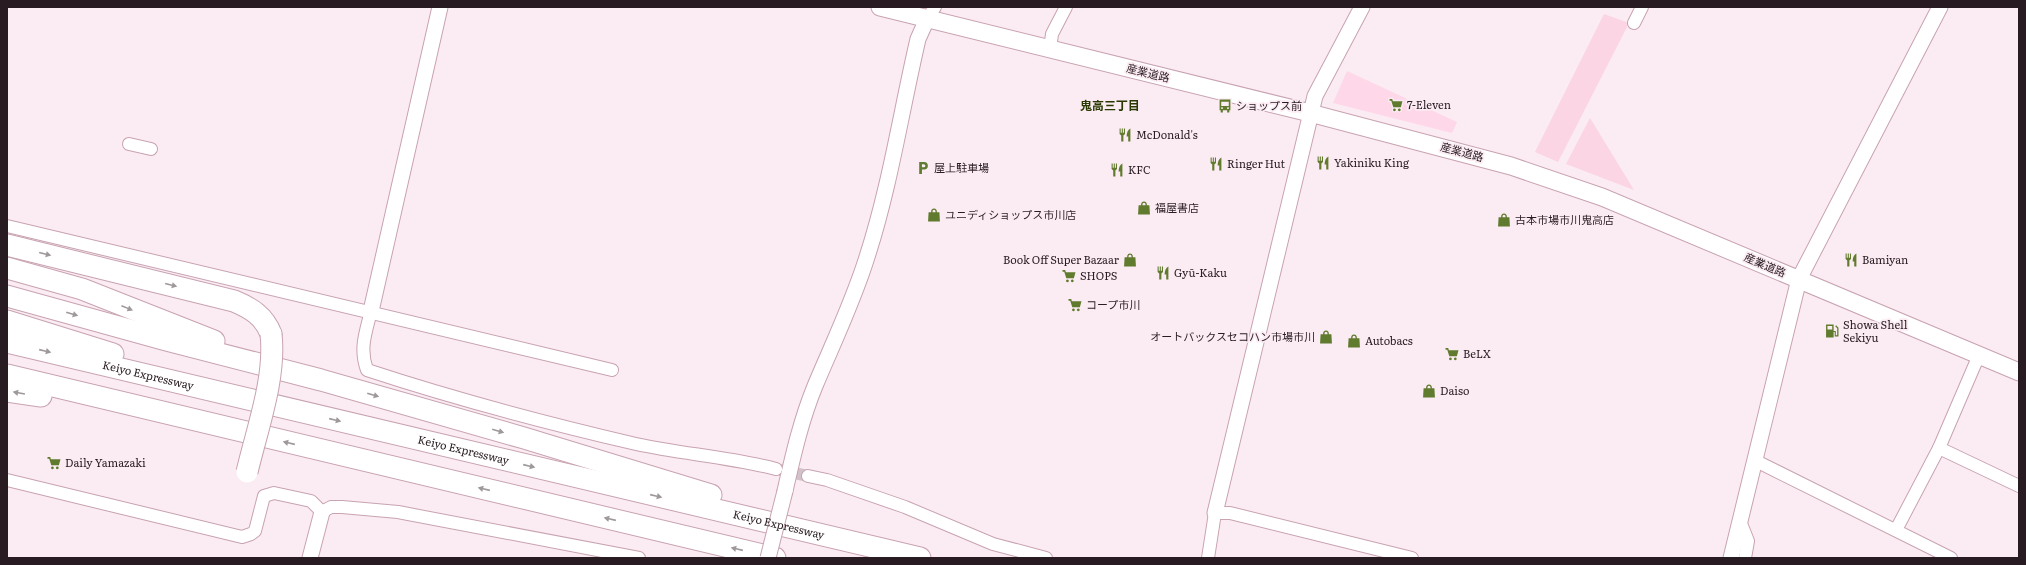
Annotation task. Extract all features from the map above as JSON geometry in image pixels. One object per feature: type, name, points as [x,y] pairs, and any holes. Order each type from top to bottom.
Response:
[{"type":"highway","points":[[7,245],[234,301],[254,311],[265,322],[271,334],[273,347],[271,373],[247,472]]},
{"type":"highway","points":[[7,268],[82,289],[137,312],[322,380]]},
{"type":"highway","points":[[7,296],[166,340],[322,380],[524,438],[894,552]]},
{"type":"highway","points":[[7,322],[303,413]]},
{"type":"highway","name":"Keiyo Expressway","points":[[7,342],[920,558]]},
{"type":"highway","points":[[7,375],[775,558]]},
{"type":"highway","points":[[7,390],[237,430]]},
{"type":"main road","name":"産業道路","points":[[880,7],[931,13],[1050,48],[1443,147],[1554,180],[1602,197],[2019,372]]},
{"type":"street","points":[[440,7],[363,345],[363,357],[367,370],[504,410],[637,444],[776,469]]},
{"type":"street","points":[[1050,48],[1052,34],[1066,7]]},
{"type":"street","points":[[1208,558],[1215,513],[1310,113],[1315,96],[1362,7]]},
{"type":"street","points":[[1634,23],[1642,7]]},
{"type":"street","points":[[1731,558],[1799,279],[1940,7]]},
{"type":"street","points":[[768,558],[802,425],[815,387],[846,316],[868,256],[889,177],[918,39],[931,13]]},
{"type":"street","points":[[130,144],[151,150]]},
{"type":"street","points":[[7,226],[371,311],[612,370]]},
{"type":"street","points":[[1896,530],[1939,448],[1979,355]]},
{"type":"street","points":[[1939,448],[2019,486]]},
{"type":"street","points":[[1754,460],[1951,558]]},
{"type":"street","points":[[808,476],[827,480],[905,507],[993,544],[1046,558]]},
{"type":"street","points":[[7,480],[242,537],[255,531],[262,501],[264,496],[268,493],[311,501],[322,512]]},
{"type":"street","points":[[310,558],[322,512],[331,507],[398,512],[639,558]]},
{"type":"street","points":[[1215,513],[1230,513],[1412,558]]},
{"type":"street","points":[[1740,521],[1748,541],[1745,558]]},
{"type":"shaded area","points":[[1604,14],[1629,23],[1558,162],[1535,152]]},
{"type":"shaded area","points":[[1347,71],[1457,122],[1452,133],[1333,103]]},
{"type":"shaded area","points":[[1590,118],[1634,190],[1566,164]]},
{"type":"tunnel","points":[[776,469],[808,476]]},
{"type":"place","name":"7-Eleven","points":[[1396,105]]},
{"type":"place","name":"ショップス前","points":[[1225,106]]},
{"type":"place","name":"McDonald's","points":[[1125,135]]},
{"type":"place","name":"Yakiniku King","points":[[1323,163]]},
{"type":"place","name":"Ringer Hut","points":[[1216,164]]},
{"type":"place","name":"屋上駐車場","points":[[923,168]]},
{"type":"place","name":"KFC","points":[[1117,170]]},
{"type":"place","name":"福屋書店","points":[[1144,208]]},
{"type":"place","name":"ユニディショップス市川店","points":[[934,215]]},
{"type":"place","name":"古本市場市川鬼高店","points":[[1504,220]]},
{"type":"place","name":"Book Off Super Bazaar","points":[[1130,260]]},
{"type":"place","name":"Bamiyan","points":[[1851,260]]},
{"type":"place","name":"Gyū-Kaku","points":[[1163,273]]},
{"type":"place","name":"SHOPS","points":[[1069,276]]},
{"type":"place","name":"コープ市川","points":[[1075,305]]},
{"type":"place","name":"Showa Shell Sekiyu","points":[[1832,331]]},
{"type":"place","name":"オートバックスセコハン市場市川","points":[[1326,337]]},
{"type":"place","name":"Autobacs","points":[[1354,341]]},
{"type":"place","name":"BeLX","points":[[1452,354]]},
{"type":"place","name":"Daiso","points":[[1429,391]]},
{"type":"place","name":"Daily Yamazaki","points":[[54,463]]},
{"type":"district","name":"鬼高三丁目","points":[[1110,106]]}]
